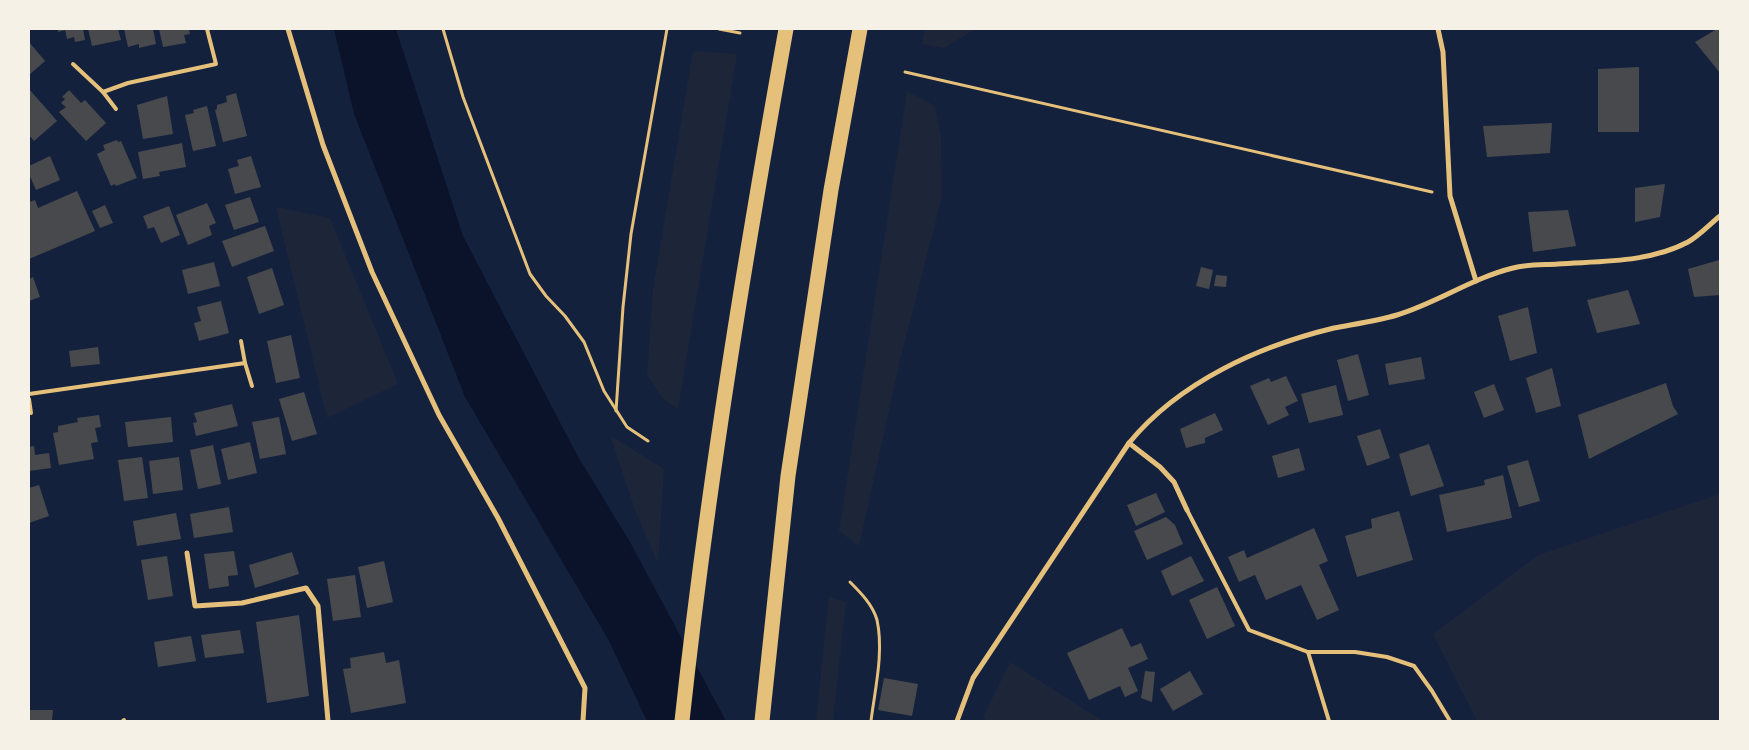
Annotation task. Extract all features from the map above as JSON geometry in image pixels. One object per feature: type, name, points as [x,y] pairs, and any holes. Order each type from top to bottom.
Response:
[{"type":"highway","points":[[682,721],[709,492],[760,173],[786,29]]},
{"type":"highway","points":[[762,721],[788,476],[830,190],[860,29]]},
{"type":"street","points":[[288,29],[323,145],[372,272],[439,415],[498,518],[585,688],[583,721]]},
{"type":"street","points":[[1438,29],[1443,52],[1450,196],[1476,281]]},
{"type":"street","points":[[956,721],[973,678],[1130,443],[1141,429],[1182,394],[1224,368],[1272,347],[1333,329],[1398,315],[1476,281],[1514,268],[1634,259],[1666,251],[1689,241],[1720,216]]},
{"type":"street","points":[[1130,443],[1160,467],[1174,482],[1187,510]]},
{"type":"street","points":[[187,553],[195,606],[242,603],[306,588],[318,606],[328,721]]},
{"type":"lane","points":[[103,92],[128,83],[216,64],[207,29]]},
{"type":"lane","points":[[73,64],[103,92],[116,109]]},
{"type":"lane","points":[[242,341],[245,363],[252,386]]},
{"type":"lane","points":[[29,394],[245,363]]},
{"type":"lane","points":[[29,399],[31,413],[29,413]]},
{"type":"lane","points":[[1187,510],[1249,630],[1308,652],[1355,652],[1387,657],[1414,666],[1450,721]]},
{"type":"lane","points":[[1308,652],[1329,721]]},
{"type":"path","points":[[443,29],[463,97],[530,274],[584,342],[604,391],[627,427],[648,441]]},
{"type":"path","points":[[616,411],[623,307],[632,234],[667,29]]},
{"type":"path","points":[[719,29],[740,34]]},
{"type":"path","points":[[905,72],[1450,196]]},
{"type":"path","points":[[850,582],[863,595],[876,618],[880,645],[871,721]]},
{"type":"shaded area","points":[[334,29],[396,29],[463,236],[577,455],[630,542],[726,721],[647,721],[608,639],[465,397],[354,114]]},
{"type":"shaded area","points":[[925,29],[975,29],[944,48],[922,44]]},
{"type":"shaded area","points":[[693,51],[737,54],[678,409],[663,399],[647,375],[653,289]]},
{"type":"shaded area","points":[[907,91],[935,106],[941,137],[942,197],[901,356],[859,546],[839,531]]},
{"type":"shaded area","points":[[276,207],[330,218],[398,384],[327,418]]},
{"type":"shaded area","points":[[610,435],[664,469],[658,563],[636,513]]},
{"type":"shaded area","points":[[1720,494],[1720,721],[1477,721],[1433,634],[1538,555]]},
{"type":"shaded area","points":[[829,596],[846,602],[833,721],[816,721]]},
{"type":"shaded area","points":[[1010,662],[1103,721],[985,721],[984,715]]},
{"type":"building","points":[[58,29],[83,29],[85,40],[75,42],[74,37],[67,39],[65,30],[58,32]]},
{"type":"building","points":[[88,29],[118,29],[121,40],[92,46]]},
{"type":"building","points":[[124,29],[153,29],[156,44],[139,48],[139,44],[128,47]]},
{"type":"building","points":[[159,29],[189,29],[190,34],[184,35],[186,43],[163,47]]},
{"type":"building","points":[[1720,29],[1720,73],[1695,42]]},
{"type":"building","points":[[29,42],[45,61],[29,75]]},
{"type":"building","points":[[1639,67],[1639,132],[1598,132],[1598,69]]},
{"type":"building","points":[[29,89],[57,121],[34,141],[29,135]]},
{"type":"building","points":[[69,90],[81,103],[85,100],[106,123],[86,141],[59,112],[66,107],[61,103],[65,99],[62,97]]},
{"type":"building","points":[[236,93],[247,136],[223,142],[215,110],[217,105],[227,102],[226,96]]},
{"type":"building","points":[[167,96],[173,134],[143,139],[137,105]]},
{"type":"building","points":[[207,106],[216,146],[193,151],[185,115],[194,113],[193,110]]},
{"type":"building","points":[[1552,123],[1550,153],[1487,157],[1483,126]]},
{"type":"building","points":[[117,140],[118,142],[121,141],[137,178],[111,186],[97,154],[105,150],[103,145]]},
{"type":"building","points":[[182,143],[186,167],[159,172],[160,176],[143,179],[138,152]]},
{"type":"building","points":[[50,156],[60,180],[36,190],[29,174],[29,166]]},
{"type":"building","points":[[251,156],[261,187],[235,194],[228,169],[239,166],[237,160]]},
{"type":"building","points":[[1665,184],[1660,217],[1635,222],[1635,188]]},
{"type":"building","points":[[77,191],[95,231],[29,259],[29,202],[35,200],[38,208]]},
{"type":"building","points":[[250,197],[259,222],[234,230],[225,205]]},
{"type":"building","points":[[207,203],[216,223],[209,226],[212,235],[188,245],[176,215]]},
{"type":"building","points":[[105,205],[113,223],[100,228],[92,211]]},
{"type":"building","points":[[169,206],[180,235],[161,243],[154,227],[148,229],[143,216]]},
{"type":"building","points":[[1568,210],[1576,246],[1533,252],[1528,212]]},
{"type":"building","points":[[265,226],[274,251],[232,267],[222,241]]},
{"type":"building","points":[[1719,260],[1720,295],[1694,297],[1688,269]]},
{"type":"building","points":[[214,262],[220,286],[188,294],[182,270]]},
{"type":"building","points":[[1201,267],[1213,270],[1209,289],[1196,286]]},
{"type":"building","points":[[272,268],[284,305],[259,314],[247,277]]},
{"type":"building","points":[[1216,275],[1227,276],[1226,287],[1214,286]]},
{"type":"building","points":[[33,277],[40,297],[29,301],[29,279]]},
{"type":"building","points":[[1628,290],[1640,324],[1597,333],[1587,300]]},
{"type":"building","points":[[221,301],[229,333],[199,341],[194,323],[201,321],[197,307]]},
{"type":"building","points":[[1528,307],[1537,353],[1510,361],[1498,316]]},
{"type":"building","points":[[291,335],[300,378],[276,383],[267,341]]},
{"type":"building","points":[[98,347],[100,364],[71,367],[69,351]]},
{"type":"building","points":[[1358,354],[1369,395],[1348,401],[1337,360]]},
{"type":"building","points":[[1421,357],[1425,379],[1389,385],[1385,364]]},
{"type":"building","points":[[1552,368],[1561,406],[1536,413],[1526,378]]},
{"type":"building","points":[[1286,376],[1298,401],[1285,407],[1289,415],[1268,425],[1250,386],[1269,378],[1271,382]]},
{"type":"building","points":[[1666,383],[1673,406],[1678,414],[1589,459],[1578,415]]},
{"type":"building","points":[[1494,384],[1504,410],[1484,418],[1474,392]]},
{"type":"building","points":[[1336,385],[1343,415],[1309,423],[1301,394]]},
{"type":"building","points":[[304,392],[317,434],[292,441],[279,399]]},
{"type":"building","points":[[232,404],[238,426],[196,436],[193,423],[197,422],[194,413]]},
{"type":"building","points":[[1215,413],[1223,430],[1205,438],[1205,443],[1186,448],[1180,429]]},
{"type":"building","points":[[99,415],[101,427],[95,428],[98,442],[91,443],[94,459],[59,465],[53,433],[58,432],[58,426],[78,422],[77,418]]},
{"type":"building","points":[[171,417],[173,442],[128,447],[125,422]]},
{"type":"building","points":[[279,417],[286,454],[260,459],[252,422]]},
{"type":"building","points":[[1380,429],[1390,458],[1367,466],[1357,436]]},
{"type":"building","points":[[250,442],[257,473],[228,480],[221,449]]},
{"type":"building","points":[[1429,444],[1444,486],[1411,496],[1399,454]]},
{"type":"building","points":[[213,445],[221,484],[198,489],[190,450]]},
{"type":"building","points":[[34,446],[35,455],[49,453],[51,468],[29,471],[29,447]]},
{"type":"building","points":[[1299,448],[1305,470],[1278,478],[1272,456]]},
{"type":"building","points":[[142,457],[148,498],[124,501],[118,460]]},
{"type":"building","points":[[179,457],[183,490],[153,494],[149,461]]},
{"type":"building","points":[[1528,460],[1540,501],[1519,507],[1507,466]]},
{"type":"building","points":[[1503,475],[1512,518],[1447,532],[1439,495],[1485,485],[1484,480]]},
{"type":"building","points":[[39,485],[49,516],[29,523],[29,488]]},
{"type":"building","points":[[1156,493],[1165,512],[1136,526],[1127,505]]},
{"type":"building","points":[[229,507],[233,532],[194,538],[190,514]]},
{"type":"building","points":[[1399,511],[1413,560],[1357,577],[1345,536],[1372,528],[1371,519]]},
{"type":"building","points":[[176,513],[181,539],[137,546],[133,521]]},
{"type":"building","points":[[1166,517],[1175,525],[1183,544],[1147,560],[1134,531]]},
{"type":"building","points":[[1314,528],[1328,561],[1319,565],[1339,610],[1317,620],[1301,585],[1266,600],[1255,575],[1239,582],[1228,557],[1244,550],[1247,558]]},
{"type":"building","points":[[234,551],[238,575],[228,576],[229,586],[209,589],[204,554]]},
{"type":"building","points":[[292,552],[299,574],[255,588],[249,565]]},
{"type":"building","points":[[167,556],[173,596],[148,600],[141,560]]},
{"type":"building","points":[[1191,556],[1204,581],[1172,596],[1161,571]]},
{"type":"building","points":[[384,561],[393,602],[367,608],[358,567]]},
{"type":"building","points":[[355,575],[361,617],[333,621],[327,579]]},
{"type":"building","points":[[1217,587],[1235,626],[1207,639],[1189,600]]},
{"type":"building","points":[[299,615],[309,696],[267,703],[256,622]]},
{"type":"building","points":[[1122,628],[1131,647],[1141,643],[1148,659],[1128,668],[1138,691],[1125,697],[1120,686],[1089,700],[1067,653]]},
{"type":"building","points":[[240,630],[244,653],[205,658],[201,635]]},
{"type":"building","points":[[191,636],[196,661],[158,667],[154,642]]},
{"type":"building","points":[[384,652],[386,663],[399,660],[406,703],[351,713],[343,669],[351,668],[350,658]]},
{"type":"building","points":[[1145,671],[1155,672],[1152,702],[1141,698]]},
{"type":"building","points":[[1190,671],[1203,694],[1173,711],[1160,689]]},
{"type":"building","points":[[884,678],[918,684],[912,716],[878,710]]},
{"type":"building","points":[[29,710],[53,710],[52,721],[29,721]]}]
